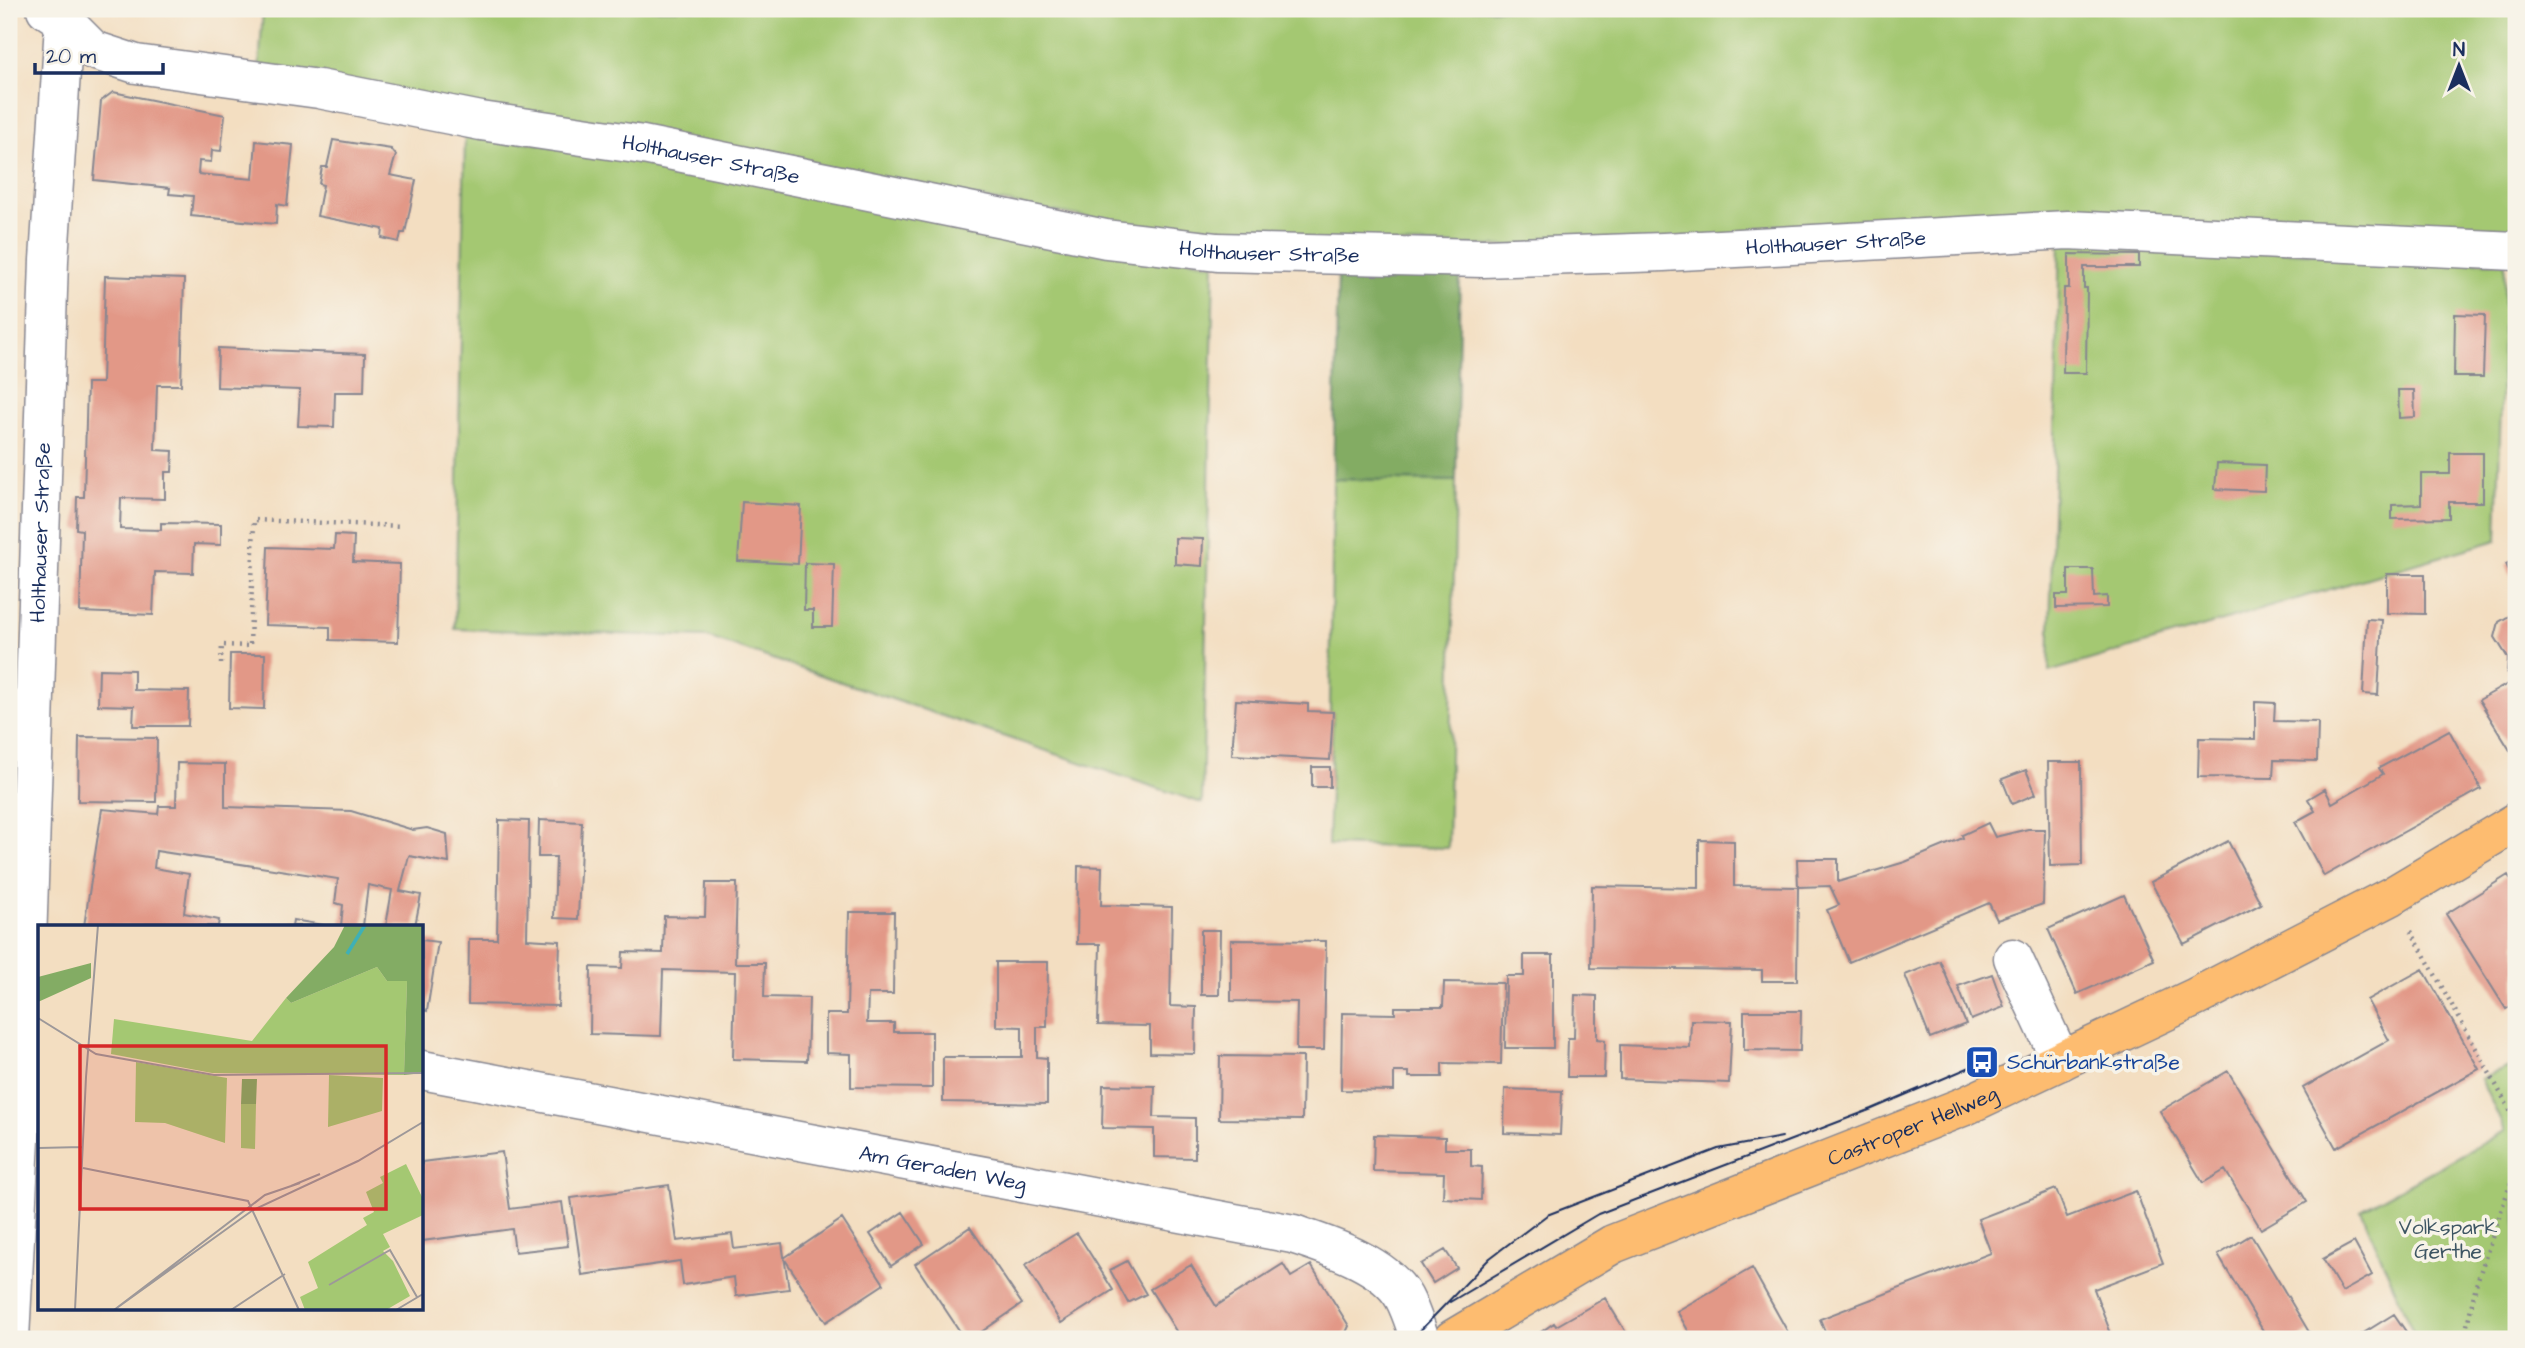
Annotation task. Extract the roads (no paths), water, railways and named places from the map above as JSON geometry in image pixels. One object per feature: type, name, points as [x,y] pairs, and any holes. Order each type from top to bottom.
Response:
[{"type":"main road","name":"Castroper Hellweg","points":[[1453,1339],[1613,1244],[1965,1106],[2196,997],[2392,896],[2516,822]]},
{"type":"street","name":"Holthauser Straße","points":[[58,13],[93,50],[136,64],[319,89],[481,121],[643,145],[1106,239],[1217,252],[1483,258],[1663,252],[2068,230],[2511,251]]},
{"type":"street","name":"Holthauser Straße","points":[[10,1339],[32,1013],[19,834],[49,260],[58,13]]},
{"type":"street","points":[[2013,958],[2061,1061]]},
{"type":"street","name":"Am Geraden Weg","points":[[424,1070],[1293,1234],[1342,1251],[1388,1279],[1404,1297],[1420,1339]]},
{"type":"tram line","points":[[1450,1302],[1598,1214],[1872,1109],[1982,1062]]},
{"type":"tram line","points":[[1412,1339],[1490,1258],[1547,1215],[1718,1149],[1782,1137]]},
{"type":"place","name":"Schürbankstraße","points":[[1982,1062]]},
{"type":"park label","name":"Volkspark Gerthe","points":[[2448,1239]]}]
